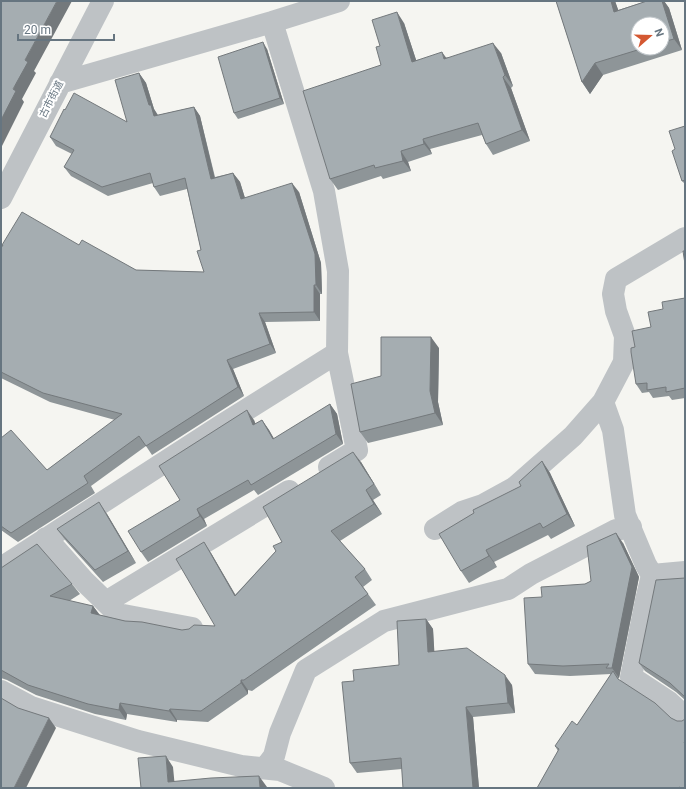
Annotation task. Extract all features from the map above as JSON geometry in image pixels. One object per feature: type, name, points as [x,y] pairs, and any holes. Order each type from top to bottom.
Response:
[{"type":"street","name":"古市街道","points":[[1,198],[103,1]]},
{"type":"street","points":[[60,83],[340,1]]},
{"type":"street","points":[[106,602],[358,450],[337,352],[338,271],[324,191],[272,22]]},
{"type":"street","points":[[436,529],[462,512],[483,505],[514,488],[573,436],[603,402],[624,362],[625,336],[616,311],[613,294],[616,279],[685,238]]},
{"type":"street","points":[[1,568],[337,352]]},
{"type":"street","points":[[603,402],[613,430],[625,514],[646,565],[652,575],[631,677],[668,702],[685,718]]},
{"type":"street","points":[[265,768],[274,756],[280,733],[306,670],[384,621],[508,589],[531,574],[616,530],[631,526]]},
{"type":"street","points":[[46,538],[85,582],[118,614],[192,628]]},
{"type":"street","points":[[652,575],[685,572]]},
{"type":"street","points":[[1,691],[31,707],[138,741],[241,766],[280,770],[324,788]]},
{"type":"building","points":[[1,1],[57,1],[25,60],[28,62],[13,89],[16,91],[1,120]]},
{"type":"building","points":[[556,1],[611,1],[614,12],[647,1],[662,1],[667,16],[630,16],[630,52],[595,63],[582,82]]},
{"type":"building","points":[[397,12],[412,62],[442,52],[444,59],[493,43],[505,75],[503,77],[522,130],[486,144],[478,123],[423,139],[424,144],[401,151],[403,161],[375,168],[374,165],[330,179],[303,91],[381,65],[376,47],[380,46],[372,20]]},
{"type":"building","points":[[670,26],[674,39],[670,40]]},
{"type":"building","points":[[263,42],[280,98],[234,113],[218,57]]},
{"type":"building","points":[[139,73],[154,116],[194,107],[211,179],[233,173],[241,199],[292,183],[315,254],[316,285],[314,285],[314,312],[259,313],[270,344],[227,360],[238,387],[146,446],[139,436],[84,476],[88,483],[11,533],[1,526],[1,438],[11,430],[47,470],[122,414],[43,393],[1,372],[1,248],[22,212],[79,245],[82,240],[136,270],[204,272],[197,251],[201,250],[185,178],[154,187],[150,173],[102,187],[64,167],[74,150],[50,137],[74,93],[127,122],[115,80]]},
{"type":"building","points":[[685,126],[685,180],[682,181],[672,151],[675,149],[669,131]]},
{"type":"building","points":[[683,251],[685,251],[685,264]]},
{"type":"building","points":[[685,298],[685,388],[666,392],[666,387],[647,390],[647,383],[636,384],[631,352],[631,348],[635,347],[632,331],[651,327],[648,312],[663,309],[662,302]]},
{"type":"building","points":[[381,337],[431,337],[430,391],[435,413],[360,432],[351,384],[381,376]]},
{"type":"building","points":[[330,404],[336,434],[251,485],[248,480],[197,509],[200,516],[141,552],[128,531],[180,500],[159,466],[247,410],[253,425],[262,420],[273,439]]},
{"type":"building","points":[[353,452],[374,484],[366,490],[374,504],[331,531],[365,569],[355,577],[368,594],[244,680],[241,680],[241,683],[201,711],[170,709],[169,711],[120,703],[119,710],[88,704],[28,685],[1,670],[1,568],[37,544],[72,584],[50,596],[93,606],[91,613],[125,621],[142,622],[182,630],[189,629],[194,625],[215,626],[176,559],[204,542],[235,596],[276,551],[273,546],[282,542],[263,507]]},
{"type":"building","points":[[542,461],[567,514],[543,528],[540,523],[486,550],[489,556],[461,571],[439,534],[474,513],[473,510],[521,486],[519,482]]},
{"type":"building","points":[[99,502],[128,551],[95,570],[57,529]]},
{"type":"building","points":[[616,533],[632,567],[612,668],[606,668],[609,664],[563,666],[528,664],[524,598],[542,597],[541,587],[585,584],[591,581],[587,546]]},
{"type":"building","points":[[685,578],[685,697],[670,683],[639,663],[656,580]]},
{"type":"building","points":[[426,619],[428,652],[467,648],[505,675],[508,703],[466,707],[473,788],[403,788],[401,758],[350,763],[342,682],[354,681],[353,670],[399,665],[397,621]]},
{"type":"building","points":[[613,671],[618,679],[655,703],[671,718],[677,721],[682,721],[685,719],[685,788],[537,788],[559,749],[555,746],[572,721],[577,725]]},
{"type":"building","points":[[1,698],[18,708],[49,718],[14,788],[1,788]]},
{"type":"building","points":[[166,756],[168,782],[259,776],[260,788],[141,788],[138,758]]}]
